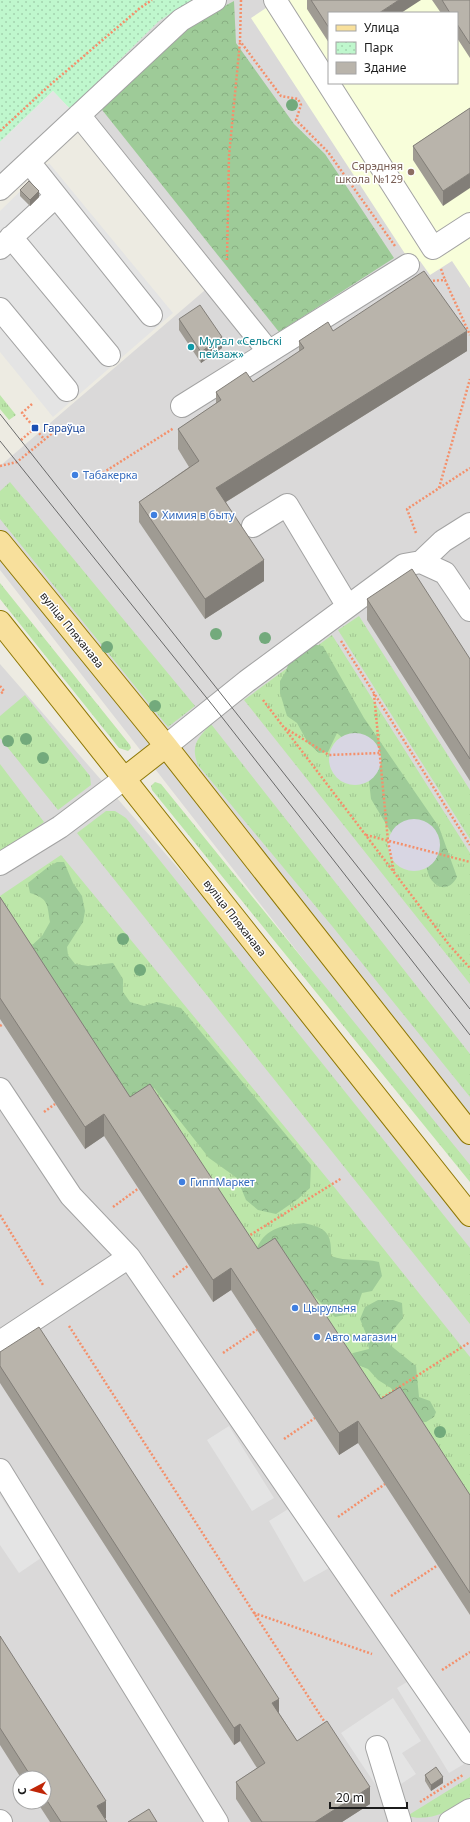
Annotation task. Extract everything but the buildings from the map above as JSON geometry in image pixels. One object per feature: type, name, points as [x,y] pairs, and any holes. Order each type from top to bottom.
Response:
[{"type":"main road","name":"вуліца Пляханава","points":[[0,542],[166,746],[470,1133]]},
{"type":"main road","name":"вуліца Пляханава","points":[[0,622],[470,1215]]},
{"type":"main road","points":[[125,778],[166,746]]},
{"type":"lane","points":[[0,189],[181,20],[214,0]]},
{"type":"lane","points":[[275,0],[328,83]]},
{"type":"lane","points":[[329,84],[433,248],[470,224]]},
{"type":"lane","points":[[79,115],[269,352]]},
{"type":"lane","points":[[29,162],[152,315]]},
{"type":"lane","points":[[56,196],[6,243],[109,355]]},
{"type":"lane","points":[[182,406],[408,265]]},
{"type":"lane","points":[[0,309],[67,390]]},
{"type":"lane","points":[[253,526],[287,505],[347,605]]},
{"type":"lane","points":[[166,746],[225,698],[347,605],[404,565],[421,562],[443,541],[470,524]]},
{"type":"lane","points":[[421,562],[445,573],[470,610]]},
{"type":"lane","points":[[0,864],[60,827],[125,778]]},
{"type":"lane","points":[[0,1089],[71,1196],[129,1257],[470,1753]]},
{"type":"lane","points":[[0,1342],[129,1257]]},
{"type":"lane","points":[[0,1470],[217,1822]]},
{"type":"lane","points":[[377,1747],[399,1819]]},
{"type":"lane","points":[[450,1822],[470,1810]]},
{"type":"path","points":[[0,131],[50,85],[140,8],[152,0]]},
{"type":"path","points":[[227,300],[229,156],[240,41],[241,0]]},
{"type":"path","points":[[240,41],[280,96],[298,99],[302,105],[296,120],[328,152],[417,277],[430,282],[445,280],[470,335]]},
{"type":"path","points":[[439,488],[470,379]]},
{"type":"path","points":[[32,404],[22,413],[44,439]]},
{"type":"path","points":[[21,440],[35,428]]},
{"type":"path","points":[[0,466],[17,462],[55,431]]},
{"type":"path","points":[[417,535],[407,509],[470,468]]},
{"type":"path","points":[[338,636],[470,845]]},
{"type":"path","points":[[0,686],[4,691],[0,694]]},
{"type":"path","points":[[374,693],[388,841],[394,872]]},
{"type":"path","points":[[262,700],[450,946],[470,968]]},
{"type":"path","points":[[283,726],[329,755],[380,753]]},
{"type":"path","points":[[365,834],[470,862]]},
{"type":"path","points":[[245,1238],[342,1178]]},
{"type":"path","points":[[107,1211],[139,1188]]},
{"type":"path","points":[[0,1215],[56,1305],[328,1727]]},
{"type":"path","points":[[172,1278],[189,1265]]},
{"type":"path","points":[[217,1357],[257,1330]]},
{"type":"path","points":[[377,1401],[470,1342]]},
{"type":"path","points":[[284,1440],[315,1418]]},
{"type":"path","points":[[337,1517],[385,1484]]},
{"type":"path","points":[[385,1600],[438,1565]]},
{"type":"path","points":[[254,1613],[374,1655]]},
{"type":"path","points":[[436,1674],[470,1652]]},
{"type":"path","points":[[399,1819],[463,1775]]},
{"type":"shaded area","points":[[192,0],[470,0],[470,1173],[0,570],[0,466],[211,285],[70,109],[159,21]]},
{"type":"shaded area","name":"Сярэдняя школа №129","points":[[278,0],[470,0],[470,288],[452,261],[430,275],[420,261],[413,266],[251,18]]},
{"type":"shaded area","points":[[53,91],[70,109],[0,176],[0,142]]},
{"type":"shaded area","points":[[49,163],[173,313],[53,417],[0,352],[0,211]]},
{"type":"shaded area","points":[[0,664],[470,1203],[470,1822],[0,1822]]},
{"type":"shaded area","points":[[355,733],[365,735],[373,741],[379,749],[381,759],[379,769],[373,777],[365,783],[355,785],[345,783],[337,777],[331,769],[329,759],[331,749],[337,741],[345,735]]},
{"type":"shaded area","points":[[414,819],[424,821],[432,827],[438,835],[440,845],[438,855],[432,863],[424,869],[414,871],[404,869],[396,863],[390,855],[388,845],[390,835],[396,827],[404,821]]},
{"type":"shaded area","points":[[229,1426],[274,1498],[252,1511],[207,1440]]},
{"type":"shaded area","points":[[0,1495],[41,1558],[19,1573],[0,1545]]},
{"type":"shaded area","points":[[293,1506],[329,1568],[304,1582],[269,1521]]},
{"type":"shaded area","points":[[412,1679],[464,1764],[449,1773],[397,1688]]},
{"type":"shaded area","points":[[393,1698],[421,1741],[402,1753],[416,1774],[383,1796],[341,1733]]},
{"type":"green space","points":[[0,0],[192,0],[159,21],[70,109],[53,91],[0,142]]},
{"type":"green space","points":[[234,1],[236,43],[294,124],[325,154],[394,258],[279,332],[99,106],[182,29]]},
{"type":"green space","points":[[0,395],[16,415],[9,420],[0,409]]},
{"type":"green space","points":[[10,482],[195,706],[168,727],[0,519],[0,491]]},
{"type":"green space","points":[[0,583],[130,745],[131,748],[128,751],[119,748],[0,599]]},
{"type":"green space","points":[[359,616],[470,790],[470,839],[338,630]]},
{"type":"green space","points":[[332,635],[470,853],[470,984],[244,700]]},
{"type":"green space","points":[[312,644],[323,646],[364,718],[439,827],[457,877],[448,886],[441,887],[433,882],[427,870],[424,856],[395,839],[371,799],[368,773],[348,743],[337,733],[328,752],[319,753],[308,743],[297,723],[287,716],[280,693],[280,681],[289,662]]},
{"type":"green space","points":[[25,695],[90,776],[91,785],[58,810],[0,738],[0,716]]},
{"type":"green space","points":[[211,724],[470,1054],[470,1097],[332,926],[198,765],[195,747],[199,738]]},
{"type":"green space","points":[[0,764],[44,822],[16,843],[0,852]]},
{"type":"green space","points":[[155,782],[161,784],[470,1165],[470,1182],[152,790],[151,786]]},
{"type":"green space","points":[[106,811],[115,811],[126,818],[470,1248],[470,1324],[77,833]]},
{"type":"green space","points":[[61,855],[335,1188],[470,1357],[470,1504],[383,1410],[262,1261],[0,909],[0,896]]},
{"type":"green space","points":[[57,862],[64,862],[73,883],[82,896],[85,911],[83,922],[67,947],[68,955],[75,964],[88,966],[113,963],[123,979],[123,992],[130,1002],[144,1006],[157,1002],[181,1008],[311,1165],[310,1188],[298,1199],[276,1214],[258,1210],[246,1200],[237,1178],[209,1158],[154,1088],[133,1102],[29,948],[42,936],[50,922],[46,903],[41,898],[30,893],[28,883],[48,867]]},
{"type":"green space","points":[[304,1223],[318,1227],[326,1233],[329,1237],[331,1256],[343,1259],[379,1262],[382,1276],[372,1291],[362,1293],[355,1313],[335,1317],[313,1295],[300,1279],[263,1257],[257,1248],[265,1236],[271,1231],[283,1226]]},
{"type":"green space","points":[[378,1300],[393,1300],[402,1303],[403,1318],[389,1335],[390,1345],[416,1366],[419,1397],[430,1401],[436,1412],[434,1417],[426,1422],[421,1422],[391,1388],[378,1380],[368,1369],[358,1365],[354,1359],[353,1353],[369,1349],[366,1334],[360,1319],[365,1307]]},
{"type":"green space","points":[[470,1777],[470,1797],[467,1801],[453,1809],[430,1817],[415,1818],[407,1816]]},
{"type":"tram line","points":[[0,414],[470,1009]]},
{"type":"tram line","points":[[0,441],[214,707],[470,1035]]},
{"type":"place","name":"Сярэдняя школа №129","points":[[411,172]]},
{"type":"place","name":"Мурал «Сельскі пейзаж»","points":[[191,347]]},
{"type":"place","name":"Гараўца","points":[[35,428]]},
{"type":"place","name":"Табакерка","points":[[75,475]]},
{"type":"place","name":"Химия в быту","points":[[154,515]]},
{"type":"place","name":"ГиппМаркет","points":[[182,1182]]},
{"type":"place","name":"Цырульня","points":[[295,1308]]},
{"type":"place","name":"Авто магазин","points":[[317,1337]]}]
